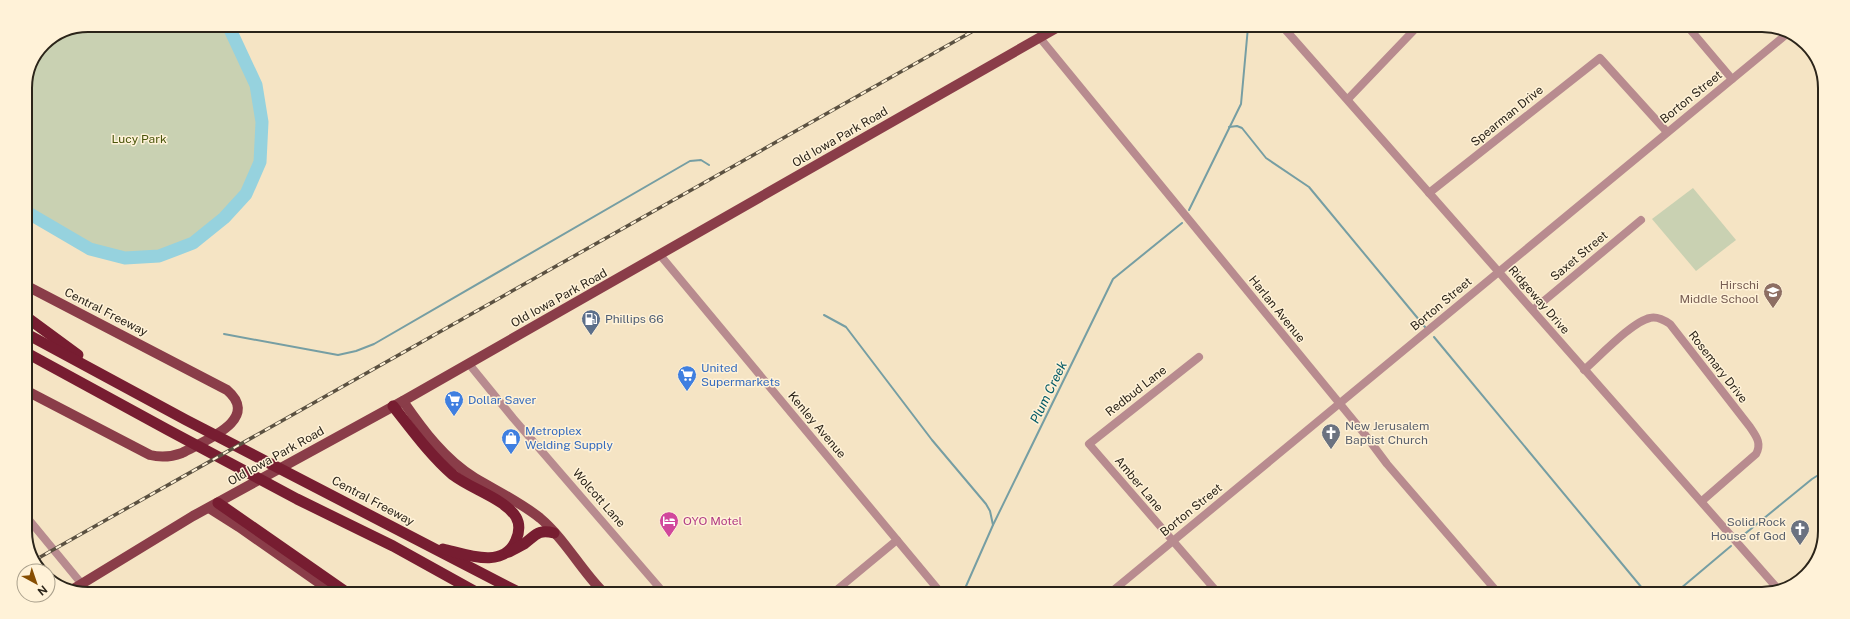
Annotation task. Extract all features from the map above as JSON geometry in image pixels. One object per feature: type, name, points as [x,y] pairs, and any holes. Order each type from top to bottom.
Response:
[{"type":"highway","points":[[32,321],[109,378]]},
{"type":"highway","name":"Central Freeway","points":[[32,337],[186,420],[316,486],[508,587]]},
{"type":"highway","points":[[32,356],[297,499],[393,546],[467,587]]},
{"type":"highway","points":[[32,360],[55,368]]},
{"type":"highway","points":[[398,404],[425,446],[454,475],[511,510],[516,518],[519,531],[514,546],[506,553]]},
{"type":"highway","points":[[213,505],[338,587]]},
{"type":"highway","points":[[428,546],[492,559],[522,545],[538,532],[545,531],[554,533]]},
{"type":"main road","name":"Old Iowa Park Road","points":[[77,586],[213,505],[469,364],[1050,32]]},
{"type":"main road","name":"Central Freeway","points":[[32,289],[227,390],[238,402],[239,410],[237,416],[228,427],[182,453],[174,456],[159,457],[150,455],[32,394]]},
{"type":"main road","points":[[398,404],[456,464],[474,478],[531,512],[554,533],[599,587]]},
{"type":"main road","points":[[213,505],[239,527],[325,587]]},
{"type":"street","name":"Ridgeway Drive","points":[[1288,32],[1775,585]]},
{"type":"street","points":[[1348,99],[1412,32]]},
{"type":"street","points":[[1692,32],[1732,79]]},
{"type":"street","name":"Borton Street","points":[[1117,587],[1172,540],[1784,36]]},
{"type":"street","name":"Harlan Avenue","points":[[1040,38],[1339,403],[1387,464],[1493,587]]},
{"type":"street","name":"Spearman Drive","points":[[1429,193],[1600,58],[1667,132]]},
{"type":"street","name":"Saxet Street","points":[[1533,310],[1641,220]]},
{"type":"street","name":"Kenley Avenue","points":[[660,255],[935,587]]},
{"type":"street","name":"Rosemary Drive","points":[[1584,370],[1641,321],[1656,318],[1664,320],[1670,324],[1750,427],[1758,442],[1759,449],[1756,454],[1702,501]]},
{"type":"street","name":"Redbud Lane","points":[[1089,444],[1199,357]]},
{"type":"street","name":"Wolcott Lane","points":[[469,364],[513,418],[659,587]]},
{"type":"street","name":"Amber Lane","points":[[1089,444],[1213,587]]},
{"type":"street","points":[[32,524],[81,583]]},
{"type":"street","points":[[840,587],[897,540]]},
{"type":"green space","name":"Lucy Park","points":[[231,32],[256,85],[262,122],[260,162],[246,194],[224,218],[193,243],[159,256],[125,258],[90,249],[32,215],[32,88],[36,66],[41,57],[48,48],[57,41],[66,36],[77,33]]},
{"type":"green space","points":[[1693,188],[1736,240],[1696,271],[1652,219]]},
{"type":"waterway","points":[[32,215],[90,249],[125,258],[159,256],[193,243],[224,218],[246,194],[260,162],[262,122],[256,85],[231,32]]},
{"type":"waterway","name":"Plum Creek","points":[[1189,210],[1241,104],[1248,32]]},
{"type":"waterway","points":[[1229,127],[1237,126],[1242,128],[1266,158],[1309,187],[1425,327]]},
{"type":"waterway","points":[[224,334],[338,355],[356,351],[374,344],[690,161],[701,160],[709,165]]},
{"type":"waterway","name":"Plum Creek","points":[[966,587],[993,525],[1113,279],[1182,223]]},
{"type":"waterway","points":[[824,315],[846,327],[932,440],[986,504],[990,511],[993,525]]},
{"type":"waterway","points":[[1434,337],[1641,587]]},
{"type":"waterway","points":[[1741,537],[1818,475]]},
{"type":"waterway","points":[[1682,587],[1731,546]]},
{"type":"railway","points":[[39,558],[971,32]]},
{"type":"place","name":"Hirschi Middle School","points":[[1773,309]]},
{"type":"place","name":"Phillips 66","points":[[591,336]]},
{"type":"place","name":"United Supermarkets","points":[[687,392]]},
{"type":"place","name":"Dollar Saver","points":[[454,417]]},
{"type":"place","name":"New Jerusalem Baptist Church","points":[[1331,450]]},
{"type":"place","name":"Metroplex Welding Supply","points":[[511,455]]},
{"type":"place","name":"OYO Motel","points":[[669,538]]},
{"type":"place","name":"Solid Rock House of God","points":[[1800,546]]}]
